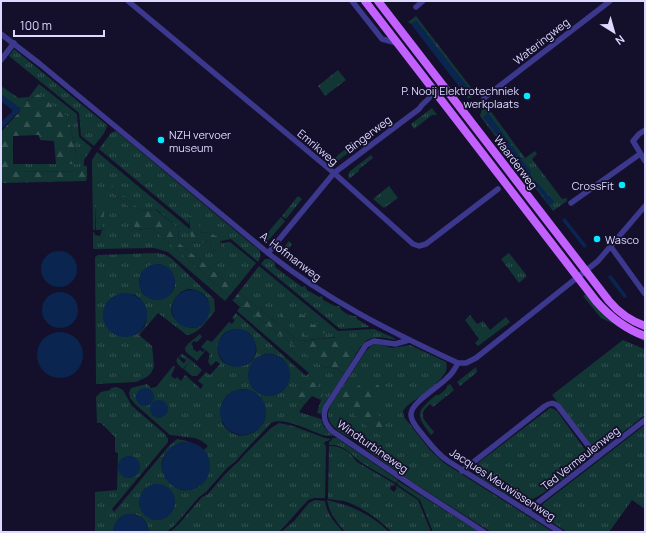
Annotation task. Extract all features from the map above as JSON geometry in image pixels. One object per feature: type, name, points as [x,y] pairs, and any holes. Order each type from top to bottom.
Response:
[{"type":"main road","name":"Waarderweg","points":[[365,1],[599,304],[612,318],[629,329],[645,336]]},
{"type":"main road","name":"Waarderweg","points":[[378,1],[606,297],[616,309],[630,319],[645,326]]},
{"type":"street","name":"Emrikweg","points":[[128,1],[334,173],[414,244],[419,246],[426,244],[498,189]]},
{"type":"street","points":[[352,1],[382,39],[398,44]]},
{"type":"street","points":[[416,6],[423,1]]},
{"type":"street","name":"Wateringweg","points":[[484,98],[610,1]]},
{"type":"street","name":"A. Hofmanweg","points":[[1,34],[51,73],[268,253],[297,275],[326,294],[409,340],[458,363]]},
{"type":"street","points":[[1,60],[14,43]]},
{"type":"street","name":"Bingerweg","points":[[268,253],[334,173],[419,109],[430,96],[432,92],[431,88]]},
{"type":"street","points":[[645,130],[633,141],[645,161]]},
{"type":"street","points":[[571,203],[640,154]]},
{"type":"street","points":[[458,363],[466,363],[476,358],[598,261],[645,206]]},
{"type":"street","points":[[611,247],[645,294]]},
{"type":"street","name":"Windturbineweg","points":[[409,340],[395,344],[389,344],[377,340],[366,344],[326,407],[324,415],[325,420],[329,428],[337,434],[484,532]]},
{"type":"street","name":"Jacques Meuwissenweg","points":[[458,363],[451,374],[443,382],[413,407],[411,416],[414,423],[443,458],[560,532]]},
{"type":"street","points":[[462,471],[545,406],[552,403],[558,406],[598,457]]},
{"type":"street","name":"Ted Vermeulenweg","points":[[527,511],[645,420]]},
{"type":"green space","points":[[416,16],[476,94],[468,99],[467,97],[472,93],[416,21],[411,24],[408,22]]},
{"type":"green space","points":[[14,49],[107,125],[104,133],[94,146],[81,136],[79,113],[9,56]]},
{"type":"green space","points":[[338,70],[346,80],[325,96],[318,86]]},
{"type":"green space","points":[[39,84],[77,114],[79,137],[92,148],[84,160],[84,166],[87,166],[87,178],[86,174],[82,171],[13,172],[15,164],[78,164],[68,117],[38,94],[25,102],[28,104],[22,108],[18,107],[1,94],[1,86],[19,98],[29,97]]},
{"type":"green space","points":[[38,94],[68,117],[77,157],[82,161],[78,164],[56,164],[54,141],[40,140],[39,135],[13,136],[13,164],[15,164],[13,172],[84,171],[87,178],[86,181],[1,183],[1,132],[20,111],[17,109],[18,107],[22,108],[27,104],[25,102]]},
{"type":"green space","points":[[486,105],[525,158],[535,151],[537,154],[532,159],[562,199],[567,198],[567,201],[553,211],[480,116],[482,109]]},
{"type":"green space","points":[[432,108],[437,115],[432,115],[414,129],[411,124]]},
{"type":"green space","points":[[116,131],[260,251],[258,262],[231,239],[221,241],[220,238],[209,233],[201,232],[189,215],[189,224],[99,149],[111,133]]},
{"type":"green space","points":[[350,146],[353,149],[339,160],[332,162],[338,155]]},
{"type":"green space","points":[[97,152],[191,230],[191,242],[201,243],[210,241],[211,251],[220,250],[221,243],[230,242],[256,263],[235,289],[179,243],[178,228],[156,209],[141,211],[111,186],[111,191],[133,210],[133,226],[137,230],[152,228],[229,296],[225,301],[168,252],[154,248],[93,249],[93,232],[95,235],[100,236],[103,227],[95,202],[95,230],[93,230],[92,160]]},
{"type":"green space","points":[[371,155],[373,158],[349,179],[349,172]]},
{"type":"green space","points":[[111,185],[141,211],[155,209],[178,228],[179,243],[235,289],[229,296],[152,228],[137,230],[133,226],[133,210],[111,191]]},
{"type":"green space","points":[[389,186],[398,198],[384,208],[373,199]]},
{"type":"green space","points":[[298,196],[302,199],[286,219],[282,216]]},
{"type":"green space","points":[[105,198],[103,227],[101,230],[96,230],[95,202]]},
{"type":"green space","points":[[189,215],[199,223],[201,232],[209,233],[221,238],[220,250],[211,251],[210,241],[201,243],[191,242]]},
{"type":"green space","points":[[281,217],[285,221],[268,241],[264,237]]},
{"type":"green space","points":[[289,241],[292,244],[287,251],[301,263],[298,267],[284,256],[283,250]]},
{"type":"green space","points":[[158,253],[166,255],[214,299],[215,311],[203,326],[195,332],[187,335],[158,313],[139,335],[152,346],[154,367],[147,377],[136,382],[96,384],[95,257],[98,255]],"holes":[[[159,264],[167,268],[171,273],[175,284],[171,294],[161,299],[155,299],[146,296],[141,291],[139,279],[142,272],[149,266]],[[191,289],[205,295],[209,307],[203,324],[191,328],[185,326],[174,318],[171,308],[175,298],[181,292]],[[134,294],[145,305],[147,315],[145,326],[138,333],[130,336],[120,335],[111,331],[105,324],[104,314],[108,302]]]},
{"type":"green space","points":[[509,253],[527,276],[519,283],[501,259]]},
{"type":"green space","points":[[265,259],[270,259],[275,263],[275,267],[302,287],[305,286],[307,290],[319,297],[322,296],[323,300],[335,306],[339,306],[346,314],[356,316],[357,319],[370,327],[340,329],[261,264]]},
{"type":"green space","points":[[259,266],[338,331],[374,329],[396,340],[377,337],[368,339],[360,347],[356,354],[351,347],[334,337],[299,341],[239,292]]},
{"type":"green space","points":[[239,292],[299,341],[339,337],[351,347],[356,354],[344,374],[338,369],[323,367],[234,299]]},
{"type":"green space","points":[[587,293],[645,338],[645,342],[601,318],[583,296]]},
{"type":"green space","points":[[234,299],[323,367],[338,369],[344,374],[325,403],[321,414],[317,413],[323,394],[317,389],[317,384],[300,401],[304,405],[299,412],[321,419],[324,427],[333,436],[323,435],[283,421],[271,423],[167,532],[149,532],[147,524],[143,518],[131,514],[119,518],[115,524],[113,532],[95,532],[95,492],[117,490],[118,453],[115,452],[115,437],[101,423],[97,423],[96,397],[101,392],[117,387],[123,390],[132,406],[166,435],[168,439],[168,442],[112,509],[114,512],[168,447],[177,439],[193,444],[183,442],[174,446],[166,453],[162,462],[163,473],[172,484],[177,488],[189,490],[199,487],[209,473],[207,456],[202,449],[195,445],[204,450],[208,446],[195,438],[170,435],[135,404],[130,398],[129,393],[131,388],[147,384],[151,388],[156,387],[173,366],[175,367],[171,376],[175,379],[177,377],[181,381],[185,375],[201,389],[203,385],[198,381],[206,372],[210,375],[220,364],[216,361],[211,366],[208,362],[210,354],[206,350],[197,361],[186,352],[185,348],[200,334],[202,337],[197,342],[194,341],[191,344],[193,349],[197,352],[200,350],[203,352],[205,350],[201,347],[207,340],[212,342],[229,322],[232,324],[235,320],[232,318],[236,313],[306,376],[309,373],[237,311],[240,307],[232,300]],"holes":[[[238,329],[249,333],[254,340],[256,348],[256,354],[249,364],[236,366],[226,364],[222,361],[218,353],[218,343],[223,335],[226,332]],[[265,354],[282,358],[287,364],[289,372],[287,386],[281,392],[273,395],[266,395],[256,391],[250,381],[250,370],[253,361]],[[241,389],[252,391],[261,401],[266,416],[263,423],[252,433],[246,435],[233,433],[222,423],[226,396]],[[136,394],[153,395],[153,399],[146,405],[141,405],[137,400]],[[155,484],[168,488],[173,494],[175,501],[174,507],[166,516],[160,519],[154,519],[142,510],[140,504],[141,497],[146,488]]]},
{"type":"green space","points":[[300,306],[301,316],[310,314],[312,325],[321,323],[332,332],[303,336],[302,327],[294,327],[291,316],[281,317],[281,308]]},
{"type":"green space","points":[[470,315],[477,324],[483,321],[490,330],[506,317],[510,322],[478,346],[475,343],[479,339],[465,320]]},
{"type":"green space","points":[[623,340],[645,350],[645,415],[600,450],[596,450],[592,447],[552,395]]},
{"type":"green space","points":[[375,344],[392,348],[410,345],[446,362],[447,369],[443,376],[406,407],[403,411],[404,417],[430,450],[444,463],[553,532],[491,532],[409,480],[367,450],[369,445],[353,435],[350,438],[332,425],[328,417],[330,406],[366,351]]},
{"type":"green space","points":[[182,354],[191,360],[183,369],[177,360],[178,357],[183,363],[185,362],[186,360],[179,356]]},
{"type":"green space","points":[[191,360],[202,370],[197,376],[192,376],[184,369]]},
{"type":"green space","points":[[476,367],[477,372],[460,386],[457,382]]},
{"type":"green space","points":[[365,379],[376,384],[385,394],[382,397],[375,398],[373,404],[375,411],[379,416],[386,419],[382,431],[382,437],[357,419],[347,402],[341,397],[348,387],[354,388]]},
{"type":"green space","points":[[319,380],[317,389],[320,389],[323,394],[321,400],[312,396],[304,405],[298,396],[311,383]]},
{"type":"green space","points":[[450,384],[454,390],[433,407],[430,404],[423,412],[423,418],[434,432],[431,435],[420,418],[421,410],[429,401],[436,395],[439,395]]},
{"type":"green space","points":[[550,408],[557,411],[586,451],[587,456],[584,462],[546,491],[531,500],[525,501],[509,496],[477,475],[475,469],[478,463]]},
{"type":"green space","points":[[279,423],[293,426],[331,439],[324,443],[326,446],[325,498],[314,498],[308,500],[278,532],[170,532],[179,524],[202,497],[208,494],[226,473],[271,428]]},
{"type":"green space","points":[[645,425],[645,509],[632,500],[609,532],[567,532],[544,517],[541,510],[544,503]]},
{"type":"green space","points":[[332,438],[337,438],[398,480],[396,483],[362,463],[344,448],[329,445]]},
{"type":"green space","points":[[329,446],[338,447],[345,450],[357,462],[395,484],[394,486],[391,485],[390,489],[394,492],[397,488],[395,486],[397,486],[418,500],[431,532],[392,532],[365,511],[345,501],[328,499]]},
{"type":"green space","points":[[398,481],[479,532],[433,532],[420,500],[397,484]]},
{"type":"green space","points":[[315,500],[325,501],[329,514],[343,532],[281,532],[294,521],[309,503]]},
{"type":"green space","points":[[327,500],[361,512],[376,521],[389,532],[345,532],[332,514]]},
{"type":"water","points":[[416,20],[472,93],[467,97],[411,24]]},
{"type":"water","points":[[1,94],[21,109],[1,130],[1,122],[12,112],[12,110],[1,101]]},
{"type":"water","points":[[488,113],[531,172],[530,175],[527,175],[483,117]]},
{"type":"water","points":[[535,180],[554,202],[552,204],[549,205],[533,182]]},
{"type":"water","points":[[565,218],[587,246],[584,248],[562,220]]},
{"type":"water","points":[[63,251],[72,256],[76,262],[76,276],[72,282],[63,287],[55,287],[46,282],[42,276],[41,265],[46,256],[52,252]]},
{"type":"water","points":[[161,264],[170,269],[174,275],[174,289],[170,295],[161,300],[153,300],[144,295],[140,289],[139,278],[144,269],[150,265]]},
{"type":"water","points":[[611,275],[627,297],[624,298],[608,277]]},
{"type":"water","points":[[187,290],[195,290],[205,295],[209,302],[209,316],[205,323],[195,328],[187,328],[177,323],[175,320],[172,313],[172,305],[177,295],[180,293]]},
{"type":"water","points":[[64,292],[73,297],[77,303],[77,317],[73,323],[64,328],[56,328],[47,323],[43,317],[42,306],[47,297],[53,293]]},
{"type":"water","points":[[125,293],[137,297],[143,303],[147,315],[143,327],[137,333],[125,337],[113,333],[107,327],[103,315],[107,303],[113,297]]},
{"type":"water","points":[[233,329],[241,329],[251,334],[255,341],[255,355],[251,362],[241,367],[233,367],[223,362],[221,359],[218,352],[218,344],[223,334],[226,332]]},
{"type":"water","points":[[55,332],[65,332],[77,338],[82,346],[82,364],[77,372],[69,377],[55,378],[47,375],[40,368],[37,360],[37,350],[40,342],[47,335]]},
{"type":"water","points":[[269,354],[284,360],[290,375],[284,390],[269,396],[254,390],[248,375],[254,360]]},
{"type":"water","points":[[145,388],[151,391],[154,397],[151,403],[145,406],[139,403],[136,397],[139,391]]},
{"type":"water","points":[[238,389],[248,389],[256,393],[262,399],[266,407],[266,417],[262,425],[256,431],[248,435],[238,435],[230,431],[224,425],[220,417],[220,407],[224,399],[230,393]]},
{"type":"water","points":[[159,400],[165,403],[168,409],[165,415],[159,418],[153,415],[150,409],[153,403]]},
{"type":"water","points":[[186,442],[195,444],[203,449],[208,457],[210,466],[208,475],[203,483],[195,488],[186,490],[177,488],[169,483],[164,475],[162,466],[164,457],[169,449],[177,444]]},
{"type":"water","points":[[129,456],[137,459],[140,467],[137,475],[129,478],[121,475],[118,467],[121,459]]},
{"type":"water","points":[[157,484],[167,487],[172,492],[175,502],[172,512],[167,517],[157,520],[147,517],[142,512],[139,502],[142,492],[147,487]]},
{"type":"water","points":[[127,514],[142,518],[147,524],[149,532],[113,532],[117,521]]},
{"type":"place","name":"P. Nooij Elektrotechniek werkplaats","points":[[527,96]]},
{"type":"place","name":"NZH vervoer museum","points":[[161,140]]},
{"type":"place","name":"CrossFit","points":[[622,185]]},
{"type":"place","name":"Wasco","points":[[597,239]]}]
